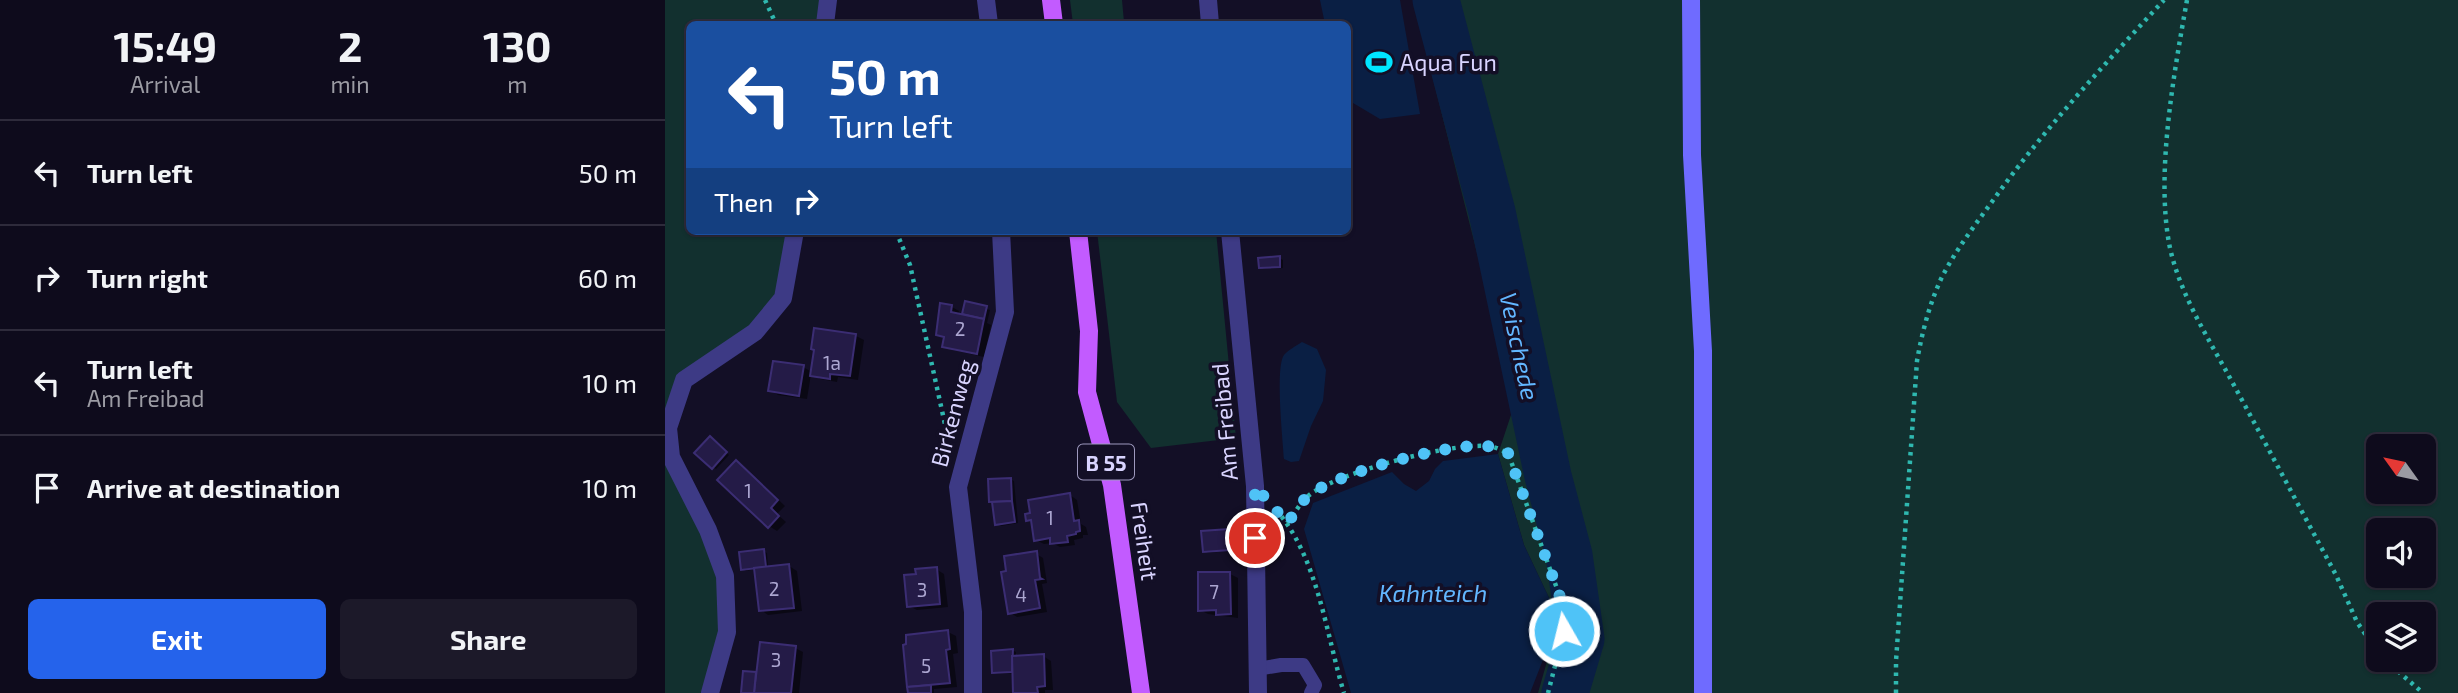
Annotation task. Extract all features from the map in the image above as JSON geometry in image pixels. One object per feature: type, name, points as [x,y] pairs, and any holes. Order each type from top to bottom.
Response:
[{"type":"main road","points":[[1051,0],[1054,21]]},
{"type":"main road","points":[[1691,0],[1692,155],[1703,351],[1703,693]]},
{"type":"main road","name":"Freiheit","points":[[1078,235],[1089,331],[1087,392],[1112,485],[1141,693]]},
{"type":"street","points":[[825,21],[828,0]]},
{"type":"street","points":[[986,0],[989,21]]},
{"type":"street","points":[[1208,0],[1210,21]]},
{"type":"street","points":[[710,693],[727,632],[725,576],[708,530],[671,457],[668,428],[684,380],[755,332],[783,298],[794,235]]},
{"type":"street","name":"Birkenweg","points":[[973,693],[973,612],[958,487],[1005,312],[1001,235]]},
{"type":"street","name":"Am Freibad","points":[[1230,235],[1255,486],[1258,693]]},
{"type":"lane","points":[[1257,669],[1303,665],[1315,685],[1311,693]]},
{"type":"path","points":[[765,0],[775,21]]},
{"type":"path","points":[[1896,693],[1917,361],[1922,329],[1941,279],[1964,240],[2024,158],[2164,0]]},
{"type":"path","points":[[2187,0],[2165,166],[2164,200],[2169,246],[2187,299],[2366,635]]},
{"type":"path","points":[[898,235],[910,265],[950,447]]},
{"type":"path","points":[[1287,523],[1307,497],[1317,490],[1398,460],[1422,454],[1491,446],[1508,453],[1564,608],[1564,631],[1548,693]]},
{"type":"path","points":[[1255,486],[1287,523],[1311,573],[1344,693]]},
{"type":"path","points":[[2399,672],[2423,693]]},
{"type":"green space","points":[[665,0],[828,0],[825,21],[686,21],[686,235],[794,235],[783,298],[684,380],[668,428],[708,530],[727,632],[710,693],[665,693]]},
{"type":"green space","points":[[1070,0],[1122,0],[1124,21],[1073,21]]},
{"type":"green space","points":[[1413,0],[2458,0],[2458,693],[1538,693],[1559,619],[1524,545],[1498,454],[1515,403]]},
{"type":"green space","points":[[1097,235],[1216,235],[1236,438],[1151,448],[1117,402]]},
{"type":"water","name":"Aqua Fun","points":[[1320,0],[1400,0],[1420,114],[1380,119],[1351,102],[1351,21],[1324,21]]},
{"type":"water","points":[[1302,342],[1317,349],[1326,370],[1323,401],[1299,461],[1291,462],[1284,459],[1280,404],[1281,362],[1284,355]]},
{"type":"water","name":"Kahnteich","points":[[1498,454],[1524,545],[1559,619],[1530,693],[1351,693],[1304,529],[1313,503],[1392,472],[1416,491],[1429,481],[1443,461]]},
{"type":"building","points":[[1280,256],[1280,267],[1259,268],[1258,258]]},
{"type":"building","points":[[965,301],[987,306],[984,319],[962,314]]},
{"type":"building","points":[[940,303],[952,305],[951,312],[984,319],[977,354],[942,347],[944,337],[936,335]]},
{"type":"building","points":[[814,328],[856,334],[850,376],[830,374],[830,379],[810,376]]},
{"type":"building","points":[[773,361],[804,365],[799,396],[768,391]]},
{"type":"building","points":[[710,436],[727,452],[712,469],[694,453]]},
{"type":"building","points":[[736,460],[778,500],[771,508],[779,516],[768,528],[717,480]]},
{"type":"building","points":[[1011,478],[1012,501],[989,502],[988,479]]},
{"type":"building","points":[[1070,493],[1074,521],[1079,520],[1080,531],[1067,536],[1068,542],[1050,544],[1050,538],[1034,541],[1031,520],[1026,521],[1025,514],[1030,513],[1028,500]]},
{"type":"building","points":[[1012,501],[1015,522],[995,525],[992,502]]},
{"type":"building","points":[[1229,529],[1230,550],[1203,552],[1201,531]]},
{"type":"building","points":[[764,549],[766,567],[741,570],[739,552]]},
{"type":"building","points":[[1037,551],[1042,579],[1035,580],[1040,608],[1008,614],[1001,572],[1006,571],[1004,556]]},
{"type":"building","points":[[789,564],[794,608],[759,611],[754,568]]},
{"type":"building","points":[[937,567],[940,604],[907,607],[904,575],[916,574],[915,569]]},
{"type":"building","points":[[1198,572],[1230,572],[1231,614],[1216,615],[1216,610],[1198,611]]},
{"type":"building","points":[[948,630],[950,649],[946,650],[950,683],[907,687],[903,645],[906,644],[906,635]]},
{"type":"building","points":[[760,642],[796,646],[791,693],[754,693]]},
{"type":"building","points":[[1013,649],[1012,672],[992,673],[991,651]]},
{"type":"building","points":[[1044,654],[1045,686],[1037,687],[1038,693],[1013,693],[1012,656]]},
{"type":"building","points":[[743,671],[756,672],[754,693],[741,693]]},
{"type":"building","points":[[931,685],[931,693],[908,693],[907,687]]},
{"type":"waterway","name":"Veischede","points":[[1436,0],[1492,212],[1548,476],[1569,555],[1581,639],[1565,693]]},
{"type":"place","name":"Aqua Fun","points":[[1379,62]]},
{"type":"route","points":[[1255,538],[1255,486],[1287,523],[1307,497],[1333,482],[1410,456],[1491,446],[1508,453],[1564,608],[1564,631]]}]
